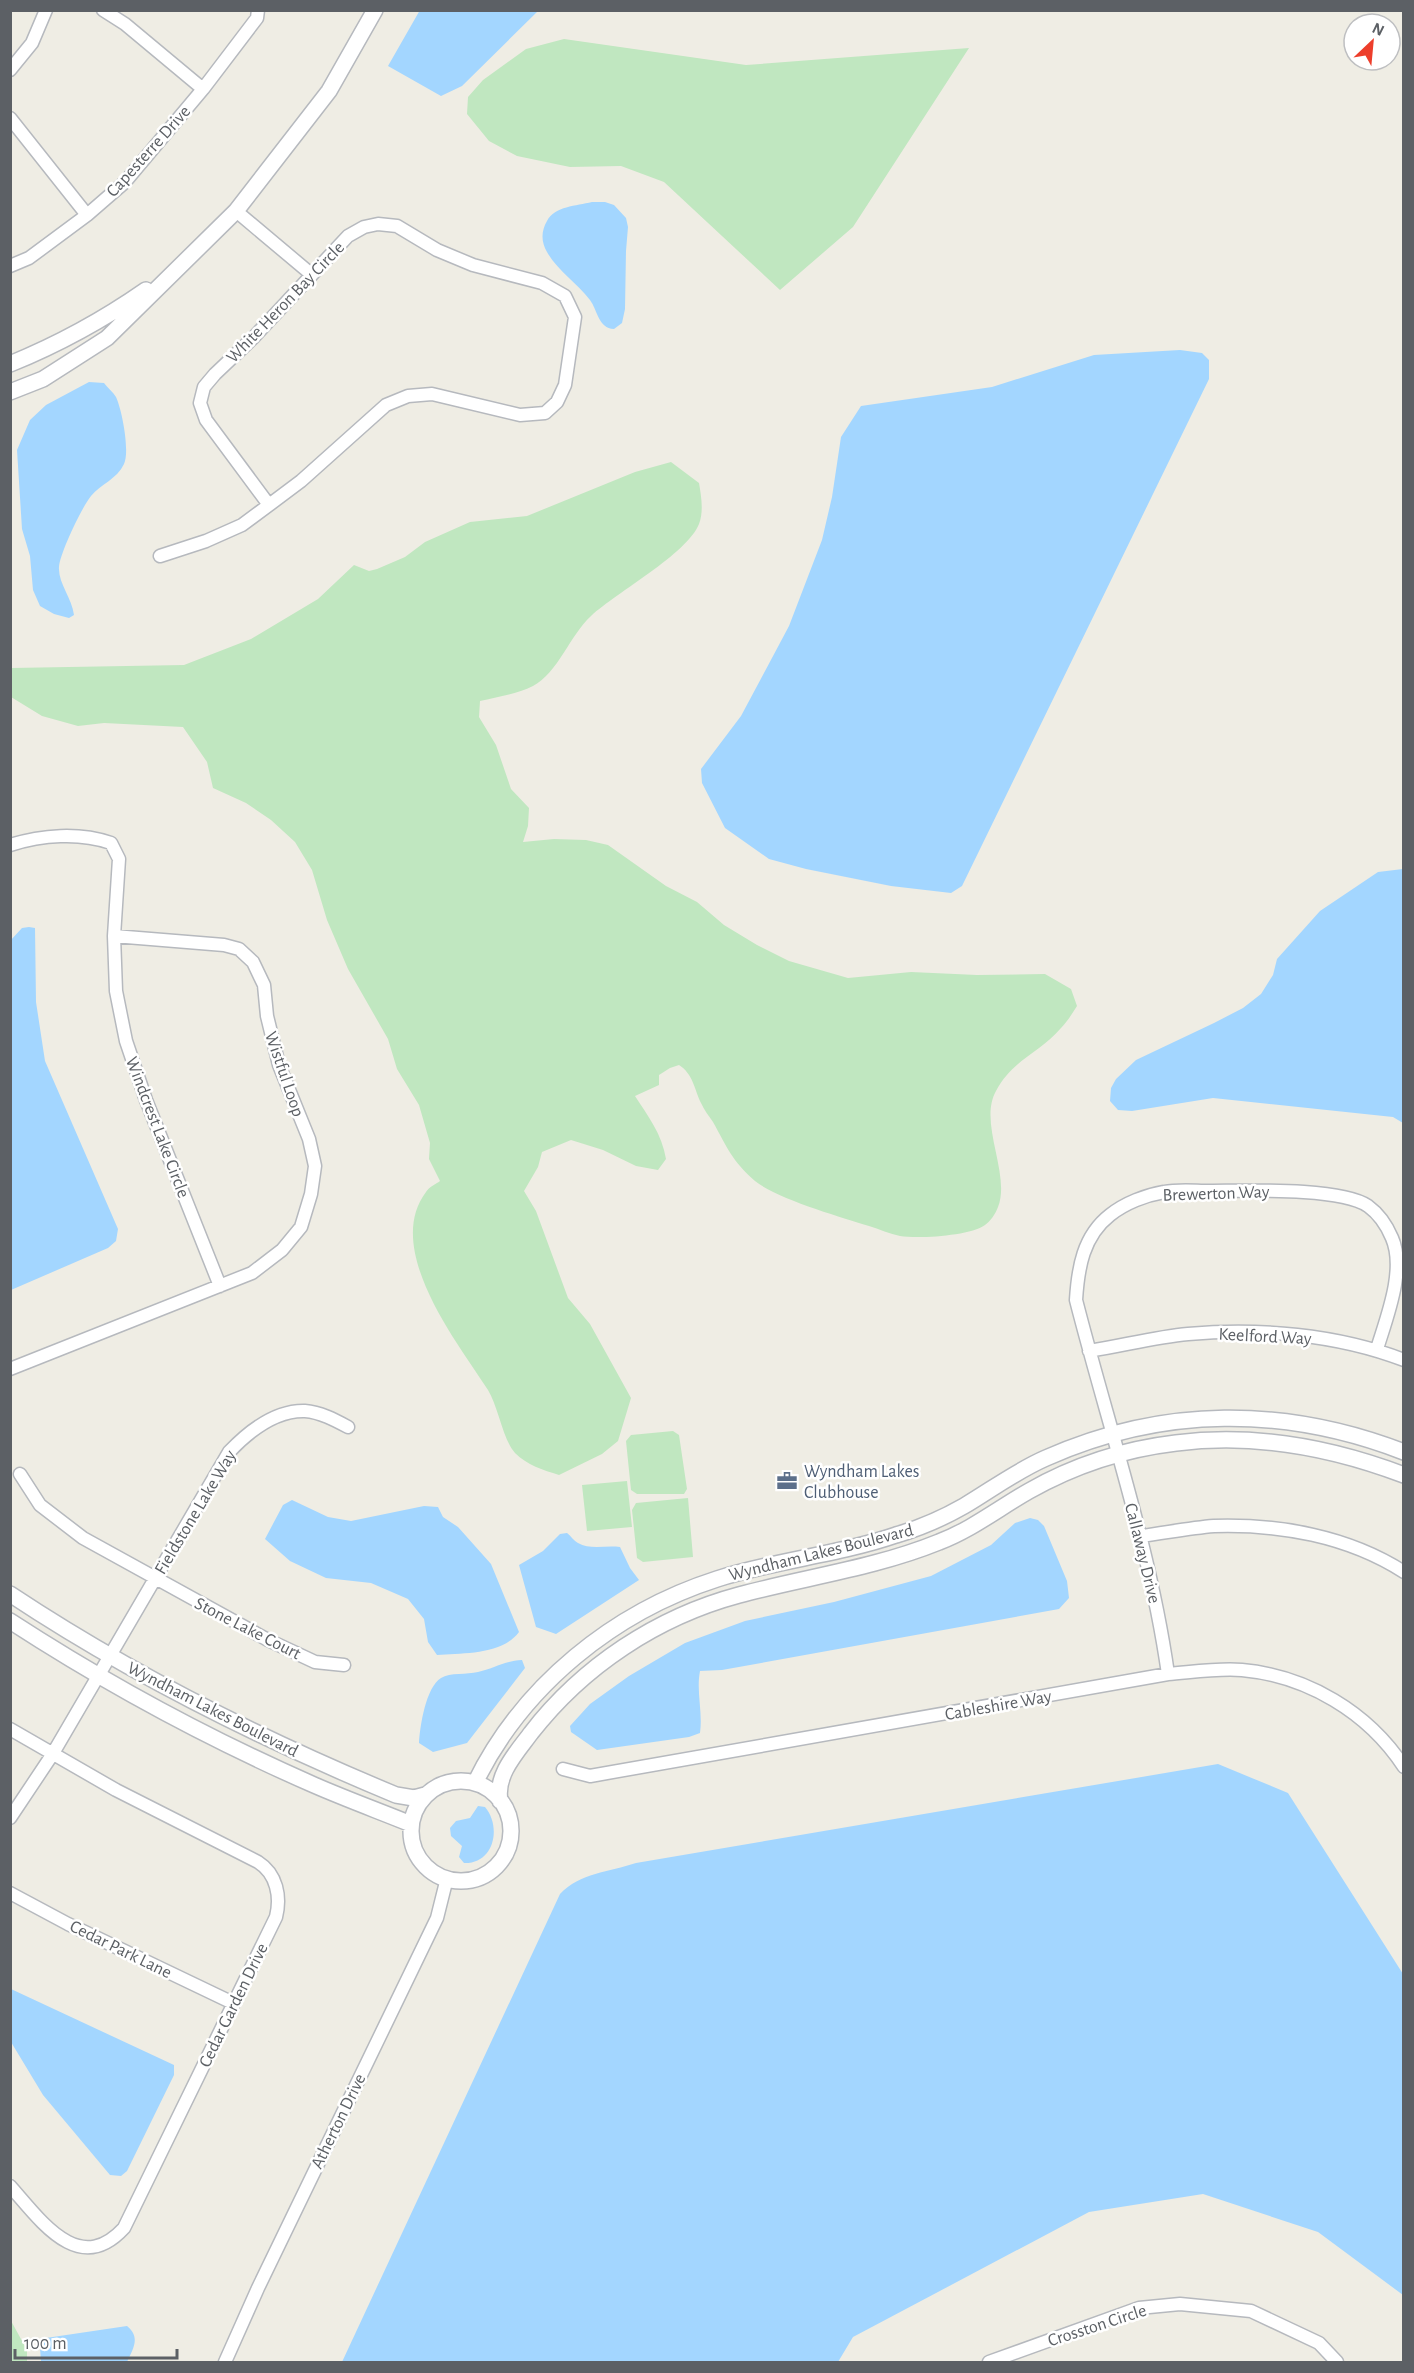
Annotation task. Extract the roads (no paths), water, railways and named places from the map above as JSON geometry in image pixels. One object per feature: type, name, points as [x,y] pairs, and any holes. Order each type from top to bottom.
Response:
[{"type":"street","points":[[10,70],[32,43],[46,10]]},
{"type":"street","points":[[103,10],[125,24],[203,89]]},
{"type":"street","name":"Capesterre Drive","points":[[10,266],[29,258],[87,215],[125,182],[203,89],[257,18],[258,10]]},
{"type":"street","points":[[10,392],[44,379],[107,338],[236,211],[329,90],[375,10]]},
{"type":"street","points":[[10,118],[87,215]]},
{"type":"street","points":[[236,211],[311,274]]},
{"type":"street","name":"White Heron Bay Circle","points":[[378,224],[397,226],[437,249],[473,265],[542,283],[565,296],[575,317],[565,385],[557,402],[545,412],[520,415],[432,394],[408,396],[386,405],[301,481],[269,505],[206,420],[200,403],[204,387],[214,374],[254,338],[311,274],[348,236],[364,227],[378,224]]},
{"type":"street","points":[[10,364],[104,319],[183,264]]},
{"type":"street","points":[[160,556],[206,541],[242,525],[269,505]]},
{"type":"street","name":"Windcrest Lake Circle","points":[[10,845],[36,837],[95,837],[111,843],[119,859],[114,936],[116,991],[126,1041],[146,1100],[220,1286]]},
{"type":"street","name":"Wistful Loop","points":[[114,936],[224,945],[239,949],[253,962],[264,986],[267,1016],[279,1065],[309,1139],[315,1166],[311,1194],[301,1227],[282,1250],[252,1273],[220,1286]]},
{"type":"street","name":"Brewerton Way","points":[[1112,1434],[1076,1300],[1077,1269],[1089,1239],[1110,1215],[1137,1200],[1166,1192],[1283,1191],[1346,1198],[1366,1205],[1381,1218],[1394,1241],[1395,1289],[1377,1349]]},
{"type":"street","points":[[10,1369],[220,1286]]},
{"type":"street","name":"Keelford Way","points":[[1089,1351],[1186,1335],[1245,1331],[1313,1337],[1377,1349],[1404,1360]]},
{"type":"street","name":"Fieldstone Lake Way","points":[[10,1818],[52,1755],[229,1452],[247,1433],[278,1416],[304,1411],[325,1416],[348,1427]]},
{"type":"street","name":"Wyndham Lakes Boulevard","points":[[475,1783],[493,1749],[512,1722],[561,1668],[600,1637],[641,1610],[679,1592],[719,1578],[912,1530],[964,1506],[1014,1474],[1045,1458],[1112,1434],[1166,1423],[1201,1419],[1262,1418],[1329,1428],[1404,1452]]},
{"type":"street","name":"Callaway Drive","points":[[1112,1434],[1141,1536],[1168,1674]]},
{"type":"street","name":"Wyndham Lakes Boulevard","points":[[500,1801],[498,1792],[501,1777],[546,1715],[578,1683],[612,1655],[651,1630],[723,1600],[911,1553],[960,1532],[1028,1491],[1055,1478],[1118,1455],[1172,1443],[1241,1439],[1323,1449],[1371,1462],[1404,1475]]},
{"type":"street","name":"Stone Lake Court","points":[[20,1474],[40,1505],[83,1538],[155,1579],[315,1662],[344,1665]]},
{"type":"street","points":[[1141,1536],[1212,1526],[1268,1527],[1336,1540],[1404,1572]]},
{"type":"street","points":[[719,1578],[723,1600]]},
{"type":"street","name":"Wyndham Lakes Boulevard","points":[[10,1594],[110,1656],[189,1700],[325,1766],[396,1795],[414,1798],[425,1795]]},
{"type":"street","name":"Wyndham Lakes Boulevard","points":[[10,1621],[98,1676],[218,1741],[315,1786],[411,1824]]},
{"type":"street","name":"Cableshire Way","points":[[563,1769],[590,1776],[1168,1674],[1205,1670],[1242,1670],[1288,1679],[1310,1687],[1330,1697],[1362,1719],[1404,1767]]},
{"type":"street","name":"Cedar Garden Drive","points":[[10,1729],[125,1795],[248,1856],[268,1870],[278,1893],[278,1910],[124,2228],[112,2241],[95,2247],[78,2247],[48,2229],[10,2186]]},
{"type":"street","points":[[462,1780],[475,1783],[489,1790],[500,1801],[508,1815],[510,1829],[508,1844],[502,1858],[492,1869],[476,1878],[461,1880],[447,1878],[433,1872],[418,1856],[413,1843],[411,1824],[416,1809],[425,1795],[440,1785],[462,1780]]},
{"type":"street","name":"Atherton Drive","points":[[225,2362],[258,2288],[436,1918],[447,1878]]},
{"type":"street","name":"Cedar Park Lane","points":[[10,1893],[68,1924],[233,2003]]},
{"type":"street","name":"Crosston Circle","points":[[989,2362],[1139,2308],[1180,2304],[1251,2312],[1320,2343],[1337,2362]]},
{"type":"water","points":[[420,10],[538,11],[462,86],[441,96],[388,66]]},
{"type":"water","points":[[592,202],[614,205],[626,218],[628,227],[625,309],[622,323],[614,329],[601,322],[590,300],[551,259],[543,240],[545,225],[555,212],[566,207]]},
{"type":"water","points":[[1180,350],[1202,353],[1209,360],[1209,379],[962,886],[951,893],[891,886],[806,869],[769,859],[725,828],[702,783],[701,769],[741,716],[789,626],[822,540],[832,497],[841,437],[861,406],[992,387],[1094,355]]},
{"type":"water","points":[[89,382],[104,383],[116,397],[121,411],[126,458],[117,474],[95,492],[87,502],[60,560],[59,573],[74,615],[69,618],[54,614],[40,606],[33,590],[30,556],[22,529],[17,450],[30,420],[46,405]]},
{"type":"water","points":[[1403,869],[1403,1123],[1393,1117],[1213,1098],[1132,1111],[1118,1110],[1110,1101],[1111,1088],[1116,1079],[1136,1060],[1243,1008],[1261,994],[1273,975],[1277,959],[1320,911],[1378,872]]},
{"type":"water","points":[[22,928],[35,928],[36,1002],[45,1061],[118,1229],[116,1241],[108,1248],[11,1290],[10,941]]},
{"type":"water","points":[[292,1500],[328,1517],[351,1521],[424,1506],[438,1507],[443,1517],[458,1527],[491,1564],[519,1632],[512,1640],[492,1649],[437,1655],[428,1642],[424,1619],[408,1599],[371,1583],[326,1578],[290,1561],[265,1539],[283,1505]]},
{"type":"water","points":[[1030,1518],[1038,1520],[1044,1526],[1067,1581],[1069,1598],[1059,1609],[722,1670],[700,1671],[700,1733],[689,1737],[597,1750],[571,1732],[570,1726],[590,1704],[629,1676],[685,1643],[745,1621],[834,1602],[931,1576],[991,1545],[1015,1523]]},
{"type":"water","points":[[567,1533],[583,1545],[620,1547],[630,1568],[639,1580],[556,1634],[536,1627],[519,1565],[543,1551],[560,1534]]},
{"type":"water","points":[[522,1660],[525,1668],[467,1743],[433,1752],[419,1743],[422,1717],[428,1698],[431,1690],[441,1678],[478,1672]]},
{"type":"water","points":[[1218,1764],[1288,1793],[1403,1974],[1403,2295],[1318,2232],[1203,2194],[1089,2212],[853,2337],[838,2362],[342,2362],[560,1894],[568,1887],[586,1877],[636,1863]]},
{"type":"water","points":[[478,1806],[485,1807],[490,1815],[494,1834],[492,1843],[482,1857],[474,1862],[464,1863],[459,1857],[462,1846],[451,1836],[450,1828],[456,1821],[470,1818]]},
{"type":"water","points":[[11,1989],[174,2065],[174,2075],[127,2171],[121,2176],[110,2175],[43,2095],[11,2042]]},
{"type":"water","points":[[127,2326],[135,2339],[127,2362],[41,2362],[40,2347],[46,2338]]},
{"type":"place","name":"Wyndham Lakes Clubhouse","points":[[787,1481]]}]
